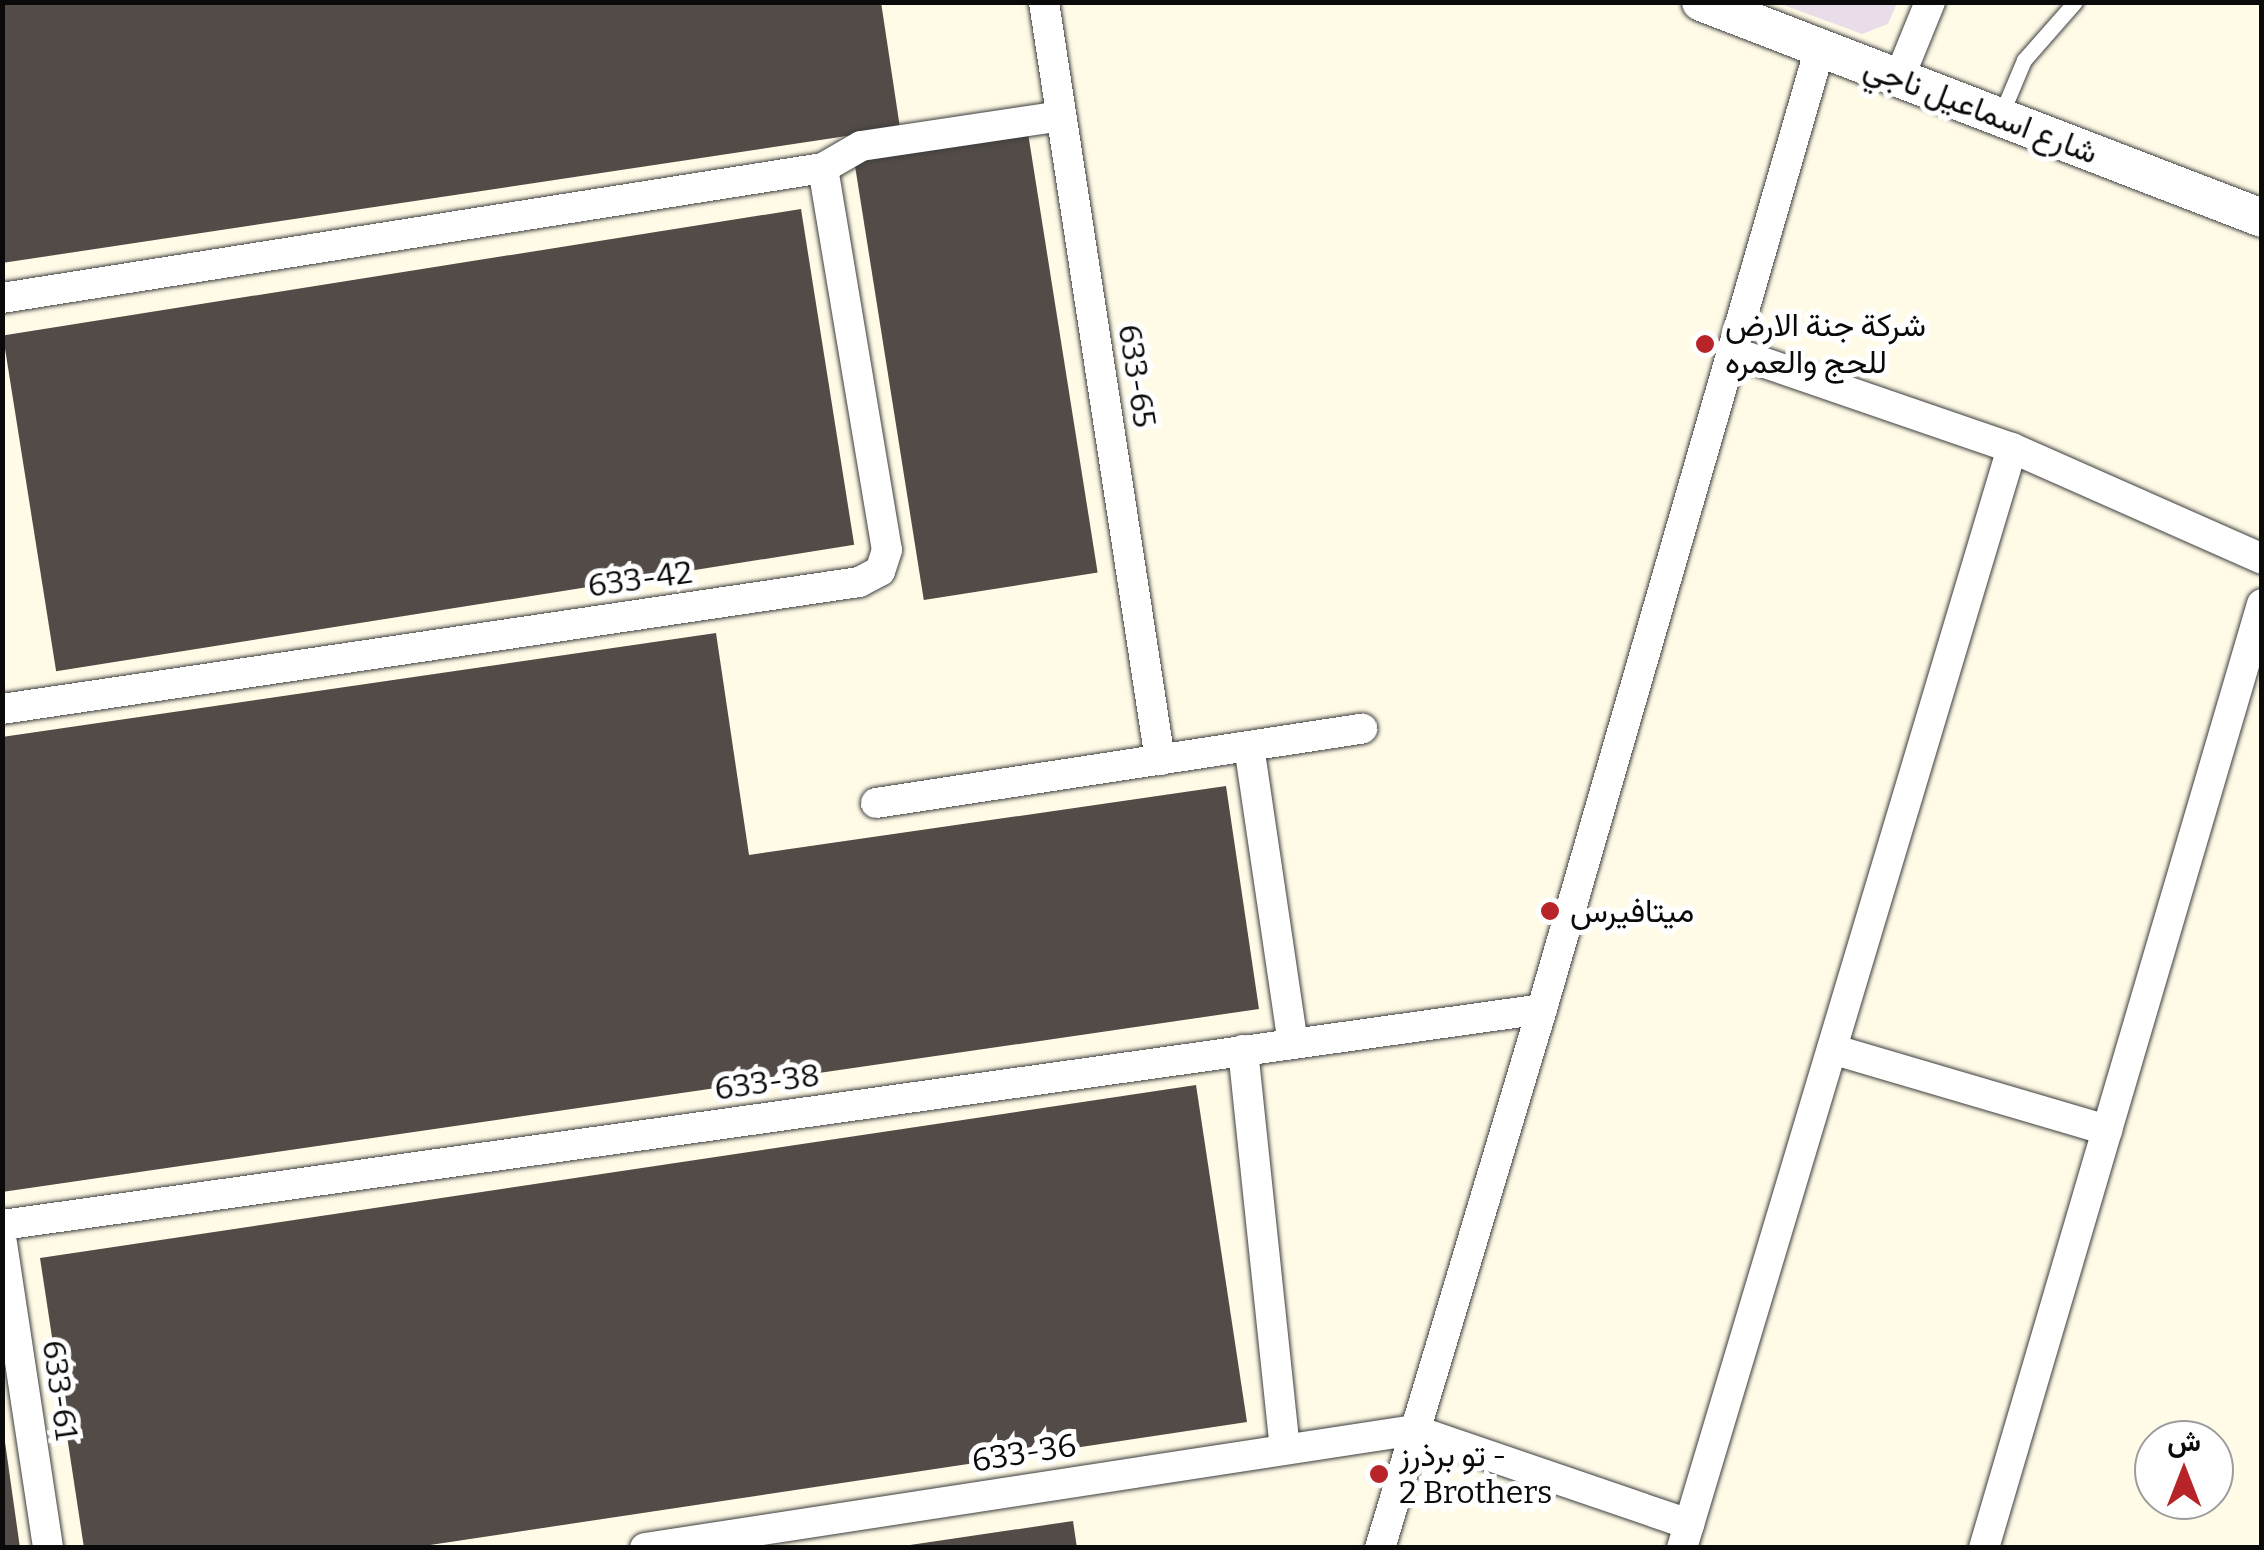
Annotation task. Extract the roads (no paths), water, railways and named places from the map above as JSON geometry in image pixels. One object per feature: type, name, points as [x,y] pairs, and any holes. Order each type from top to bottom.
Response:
[{"type":"street","name":"633-65","points":[[1044,2],[1160,760]]},
{"type":"street","name":"شارع اسماعيل ناجي","points":[[1701,2],[2262,218]]},
{"type":"street","points":[[1899,78],[1930,2]]},
{"type":"street","points":[[1380,1548],[1542,1009],[1820,48]]},
{"type":"street","points":[[2,298],[823,168],[861,146],[1062,116]]},
{"type":"street","name":"633-42","points":[[2,709],[858,582],[880,572],[887,550],[823,168]]},
{"type":"street","points":[[1733,352],[2012,448],[2262,559]]},
{"type":"street","points":[[1414,1430],[1685,1536],[2012,448]]},
{"type":"street","points":[[1984,1548],[2262,604]]},
{"type":"street","points":[[876,803],[1362,728]]},
{"type":"street","points":[[1249,746],[1293,1044]]},
{"type":"street","name":"633-38","points":[[2,1225],[1542,1009]]},
{"type":"street","points":[[1832,1049],[2107,1130]]},
{"type":"street","points":[[1243,1050],[1284,1448]]},
{"type":"street","name":"633-61","points":[[2,1243],[48,1548]]},
{"type":"street","name":"633-36","points":[[644,1548],[1414,1430]]},
{"type":"lane","points":[[2000,118],[2024,60],[2075,2]]},
{"type":"place","name":"شركة جنة الارض للحج والعمره","points":[[1705,344]]},
{"type":"place","name":"ميتافيرس","points":[[1550,911]]},
{"type":"place","name":"تو برذرز - 2 Brothers","points":[[1379,1474]]}]
